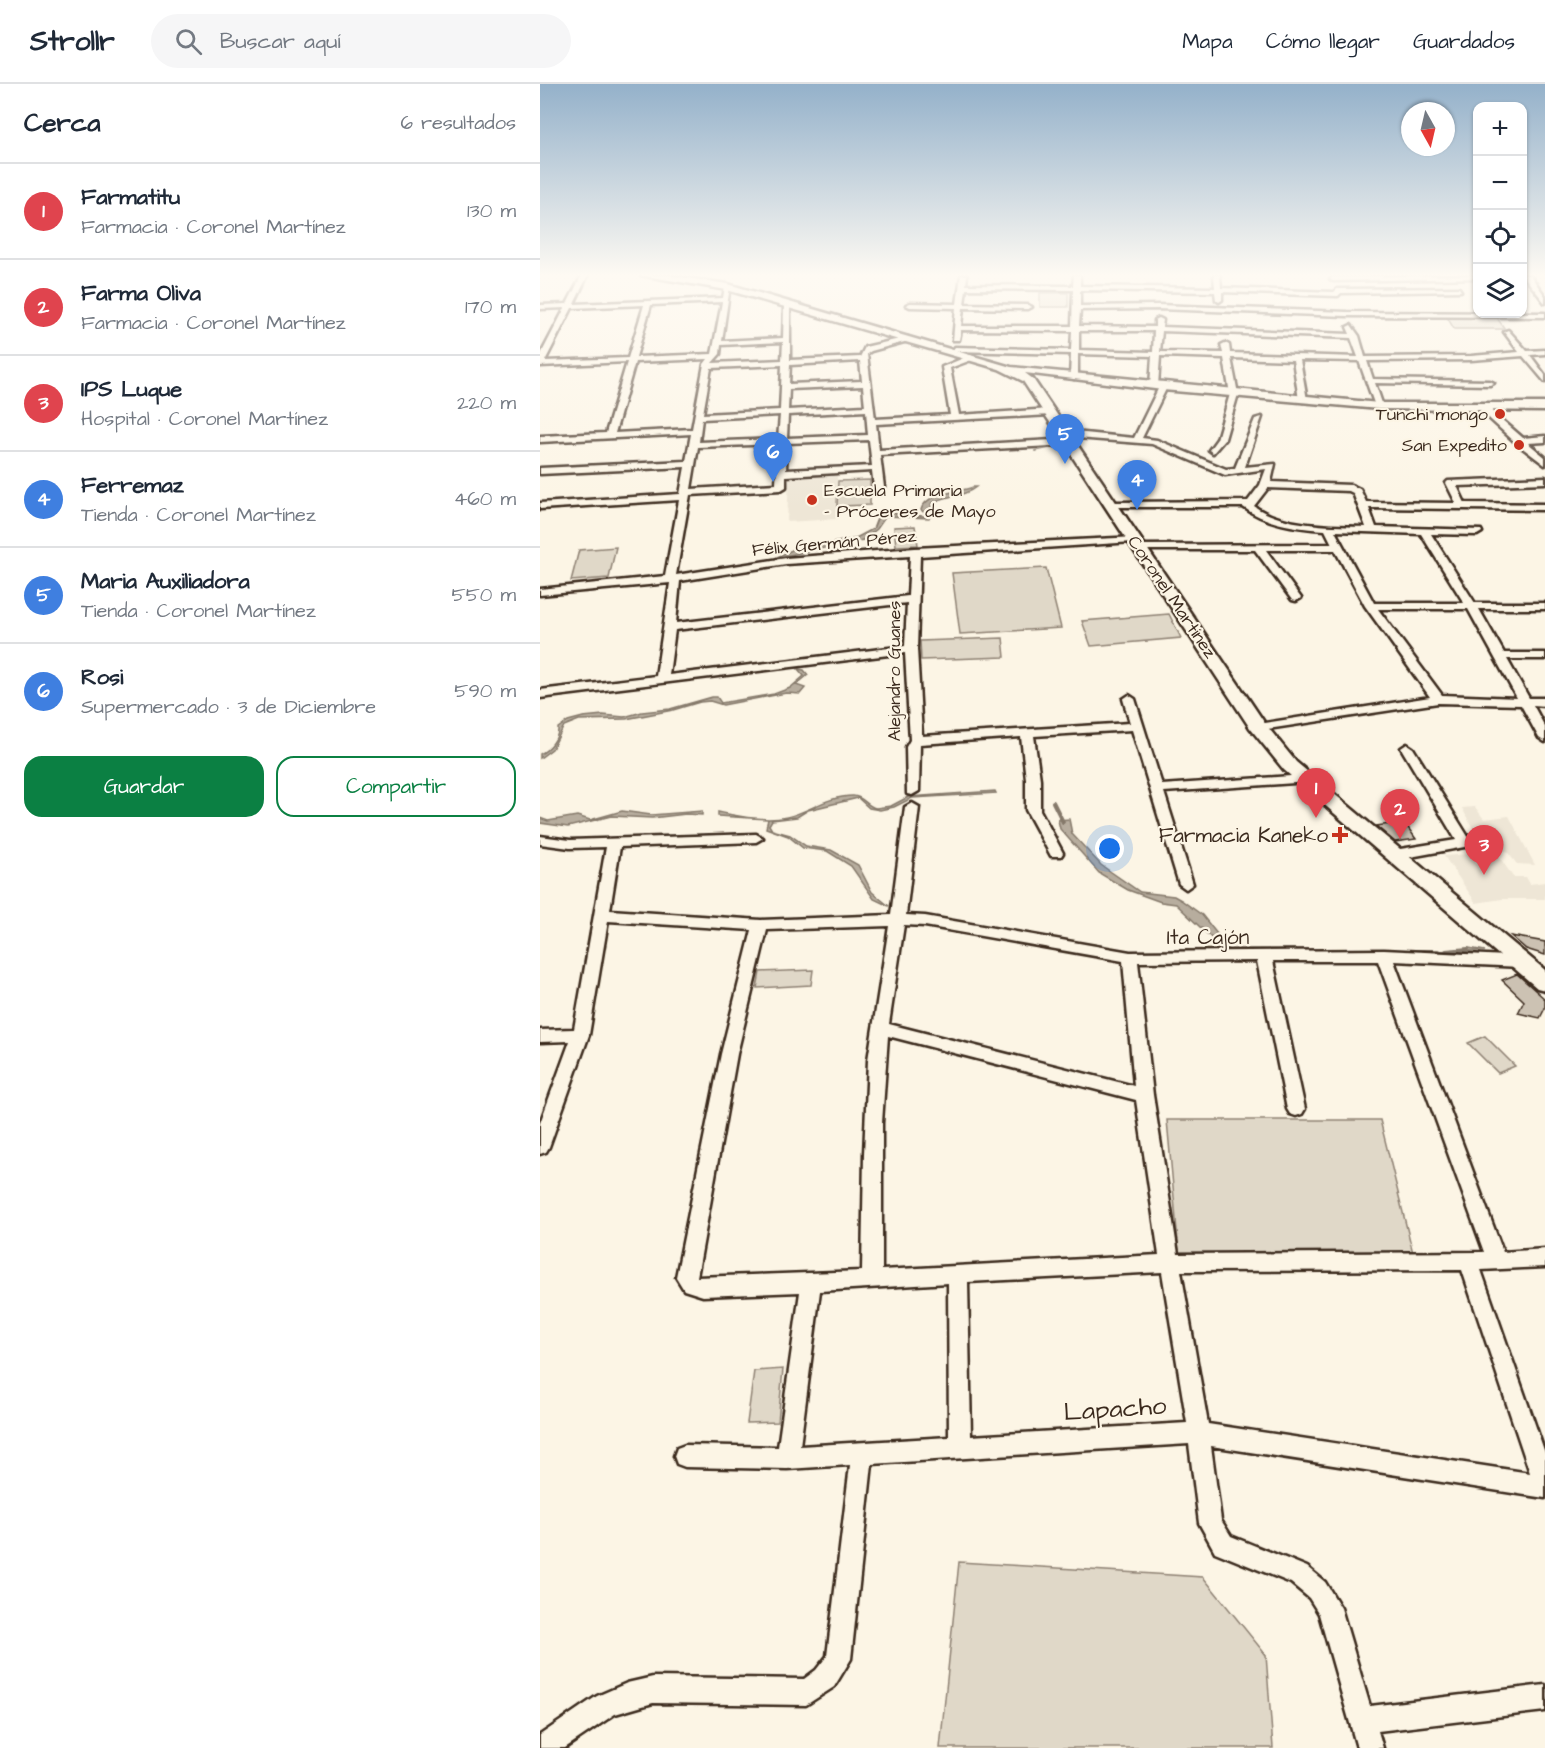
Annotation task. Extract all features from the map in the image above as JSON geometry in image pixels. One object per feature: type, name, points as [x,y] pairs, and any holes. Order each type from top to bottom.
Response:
[{"type":"main road","name":"Coronel Martínez","points":[[959,353],[1019,373],[1035,387],[1259,728],[1304,779],[1545,982]]},
{"type":"main road","points":[[1003,367],[1234,394],[1379,406],[1545,407]]},
{"type":"main road","points":[[1019,373],[1058,375]]},
{"type":"main road","points":[[1513,955],[1545,964]]},
{"type":"street","points":[[610,435],[634,353]]},
{"type":"street","points":[[662,679],[676,582],[670,579],[696,466],[712,362],[716,353]]},
{"type":"street","points":[[540,506],[781,487],[786,353]]},
{"type":"street","points":[[864,353],[879,487]]},
{"type":"street","points":[[1074,353],[1074,377]]},
{"type":"street","points":[[1137,440],[1158,386],[1157,353]]},
{"type":"street","points":[[1180,353],[1362,359],[1541,353]]},
{"type":"street","points":[[1360,353],[1379,406]]},
{"type":"street","points":[[1213,450],[1221,440],[1234,394],[1226,354]]},
{"type":"street","points":[[1525,355],[1544,379]]},
{"type":"street","points":[[955,417],[946,367],[971,357]]},
{"type":"street","points":[[1296,357],[1303,400]]},
{"type":"street","points":[[540,364],[632,360],[786,363],[864,359]]},
{"type":"street","points":[[1370,381],[1490,383]]},
{"type":"street","points":[[785,387],[867,383]]},
{"type":"street","points":[[703,417],[870,408]]},
{"type":"street","points":[[1483,408],[1518,441],[1545,462]]},
{"type":"street","points":[[872,422],[1051,412]]},
{"type":"street","points":[[699,445],[697,431],[703,417]]},
{"type":"street","points":[[1239,470],[1259,419]]},
{"type":"street","points":[[540,439],[697,431]]},
{"type":"street","points":[[699,445],[874,437]]},
{"type":"street","points":[[875,453],[1067,438],[1137,440],[1154,442],[1222,471],[1272,466],[1265,485],[1251,504],[1113,505]]},
{"type":"street","points":[[1518,441],[1545,439]]},
{"type":"street","points":[[540,471],[696,466]]},
{"type":"street","points":[[782,473],[877,468]]},
{"type":"street","points":[[689,494],[698,480]]},
{"type":"street","points":[[1477,532],[1460,516],[1450,485],[1453,482],[1545,480]]},
{"type":"street","points":[[1265,485],[1351,488],[1357,491],[1372,529]]},
{"type":"street","points":[[1246,505],[1260,516],[1329,529],[1424,531],[1460,516]]},
{"type":"street","points":[[1363,505],[1460,516],[1545,507]]},
{"type":"street","points":[[1329,529],[1370,606],[1438,699]]},
{"type":"street","points":[[1424,531],[1472,606],[1545,738]]},
{"type":"street","name":"Félix Germán Pérez","points":[[540,592],[670,579],[786,561],[915,551],[1137,544],[1338,547]]},
{"type":"street","points":[[1257,546],[1296,598]]},
{"type":"street","name":"Alejandro Guanes","points":[[872,1280],[873,1112],[880,1028],[910,856],[912,747],[916,740],[911,649],[915,551]]},
{"type":"street","points":[[670,627],[912,599]]},
{"type":"street","points":[[1370,606],[1545,606]]},
{"type":"street","points":[[540,694],[911,649]]},
{"type":"street","points":[[1499,656],[1545,656]]},
{"type":"street","points":[[1129,699],[1186,884]]},
{"type":"street","points":[[1259,728],[1438,699],[1545,702]]},
{"type":"street","points":[[916,740],[1137,726]]},
{"type":"street","points":[[1027,733],[1033,778],[1033,810],[1056,854]]},
{"type":"street","points":[[1394,855],[1465,843],[1407,748]]},
{"type":"street","points":[[1156,789],[1304,779]]},
{"type":"street","points":[[540,840],[570,844],[756,838]]},
{"type":"street","points":[[540,1147],[580,1035],[614,842]]},
{"type":"street","name":"Ita Cajón","points":[[601,915],[761,925],[899,920],[952,924],[1069,948],[1130,957],[1513,955]]},
{"type":"street","points":[[761,925],[727,1065],[686,1277],[691,1284],[704,1287],[811,1284],[1170,1263],[1469,1263],[1545,1258]]},
{"type":"street","points":[[1384,956],[1497,1262]]},
{"type":"street","points":[[1130,957],[1144,1095],[1198,1433],[1210,1523],[1217,1537],[1236,1550],[1299,1575],[1317,1590],[1329,1608],[1370,1748]]},
{"type":"street","points":[[1263,958],[1296,1109]]},
{"type":"street","points":[[880,1028],[1144,1095]]},
{"type":"street","points":[[540,1036],[580,1035]]},
{"type":"street","points":[[1469,1263],[1545,1486]]},
{"type":"street","points":[[958,1274],[960,1449]]},
{"type":"street","points":[[787,1458],[811,1284]]},
{"type":"street","name":"Lapacho","points":[[685,1456],[787,1458],[1198,1433],[1545,1486]]},
{"type":"street","points":[[543,1748],[587,1716],[636,1694],[653,1690],[806,1692],[820,1685],[830,1675],[839,1659],[862,1454]]},
{"type":"street","points":[[1360,1720],[1545,1698]]},
{"type":"shaded area","name":"Escuela Primaria - Próceres de Mayo","points":[[837,474],[837,519],[787,522],[789,476]]},
{"type":"shaded area","points":[[870,480],[870,505],[837,506],[838,481]]},
{"type":"shaded area","points":[[976,487],[931,504],[934,513],[929,518],[886,516],[877,529],[863,540],[775,558],[792,550],[854,539],[873,529],[878,516],[890,513],[923,516],[926,514],[921,510],[929,500],[936,496]]},
{"type":"shaded area","points":[[915,526],[918,545],[896,546],[894,527]]},
{"type":"shaded area","points":[[616,547],[609,578],[571,581],[579,550]]},
{"type":"shaded area","points":[[1046,568],[1061,628],[960,634],[952,573]]},
{"type":"shaded area","points":[[1169,614],[1181,638],[1091,646],[1082,621]]},
{"type":"shaded area","points":[[1003,638],[1005,657],[921,660],[920,641]]},
{"type":"shaded area","points":[[798,669],[804,670],[808,675],[796,685],[805,688],[800,694],[786,693],[723,705],[710,701],[700,702],[673,710],[626,719],[579,720],[564,726],[552,749],[540,758],[540,754],[555,740],[558,728],[568,721],[603,715],[624,717],[642,712],[670,709],[712,697],[717,697],[721,703],[774,694],[790,688],[804,676]]},
{"type":"shaded area","points":[[995,791],[996,793],[912,798],[894,807],[880,810],[869,808],[858,798],[808,810],[797,817],[772,820],[769,825],[772,830],[790,835],[806,846],[831,850],[858,865],[872,892],[889,906],[874,899],[851,866],[827,851],[803,848],[788,836],[766,828],[768,819],[764,819],[787,817],[826,801],[844,797],[856,796],[876,808],[891,806],[908,797]]},
{"type":"shaded area","points":[[1475,807],[1484,819],[1509,816],[1535,865],[1517,864],[1508,853],[1502,849],[1496,849],[1491,842],[1480,842],[1462,808]]},
{"type":"shaded area","points":[[622,811],[651,815],[702,811],[702,815],[686,814],[652,818],[611,816],[568,827],[540,823],[540,818],[548,821],[577,816],[590,820]]},
{"type":"shaded area","points":[[718,812],[743,817],[757,818],[718,816]]},
{"type":"shaded area","points":[[1069,819],[1072,834],[1101,865],[1140,892],[1174,896],[1181,900],[1202,915],[1229,949],[1457,951],[1225,951],[1176,904],[1161,902],[1128,890],[1099,873],[1060,829],[1058,820]]},
{"type":"shaded area","points":[[1492,846],[1513,877],[1526,877],[1530,884],[1545,882],[1545,899],[1502,899],[1476,903],[1444,856],[1469,854],[1482,872],[1485,872],[1472,847]]},
{"type":"shaded area","points":[[1469,948],[1485,951],[1457,951]]},
{"type":"shaded area","points":[[813,970],[811,985],[757,988],[760,972]]},
{"type":"shaded area","points":[[1485,1036],[1515,1066],[1498,1073],[1468,1043]]},
{"type":"shaded area","points":[[1167,1120],[1380,1120],[1413,1253],[1179,1253]]},
{"type":"shaded area","points":[[783,1369],[778,1422],[747,1423],[754,1371]]},
{"type":"shaded area","points":[[959,1562],[1203,1577],[1266,1655],[1273,1748],[940,1748]]},
{"type":"building","points":[[1404,822],[1416,839],[1395,842],[1376,826]]},
{"type":"building","points":[[1511,936],[1545,942],[1545,955],[1526,949]]},
{"type":"building","points":[[1517,974],[1545,999],[1545,1008],[1540,1018],[1518,1013],[1524,1001],[1502,980]]},
{"type":"waterway","points":[[1077,439],[1085,437]]},
{"type":"waterway","points":[[1035,451],[1062,445]]},
{"type":"waterway","points":[[1053,802],[1063,822]]},
{"type":"waterway","points":[[1446,951],[1468,949]]},
{"type":"waterway","points":[[1410,951],[1438,951]]},
{"type":"place","name":"Tunchi mongo","points":[[1500,414]]},
{"type":"place","name":"San Expedito","points":[[1519,445]]},
{"type":"place","name":"Maria Auxiliadora","points":[[1065,464]]},
{"type":"place","name":"Rosi","points":[[773,482]]},
{"type":"place","name":"Escuela Primaria - Próceres de Mayo","points":[[812,500]]},
{"type":"place","name":"Ferremaz","points":[[1137,510]]},
{"type":"place","name":"Farmatitu","points":[[1316,818]]},
{"type":"place","name":"Farmacia Kaneko","points":[[1340,835]]},
{"type":"place","name":"Farma Oliva","points":[[1400,839]]},
{"type":"place","name":"IPS Luque","points":[[1484,875]]}]
